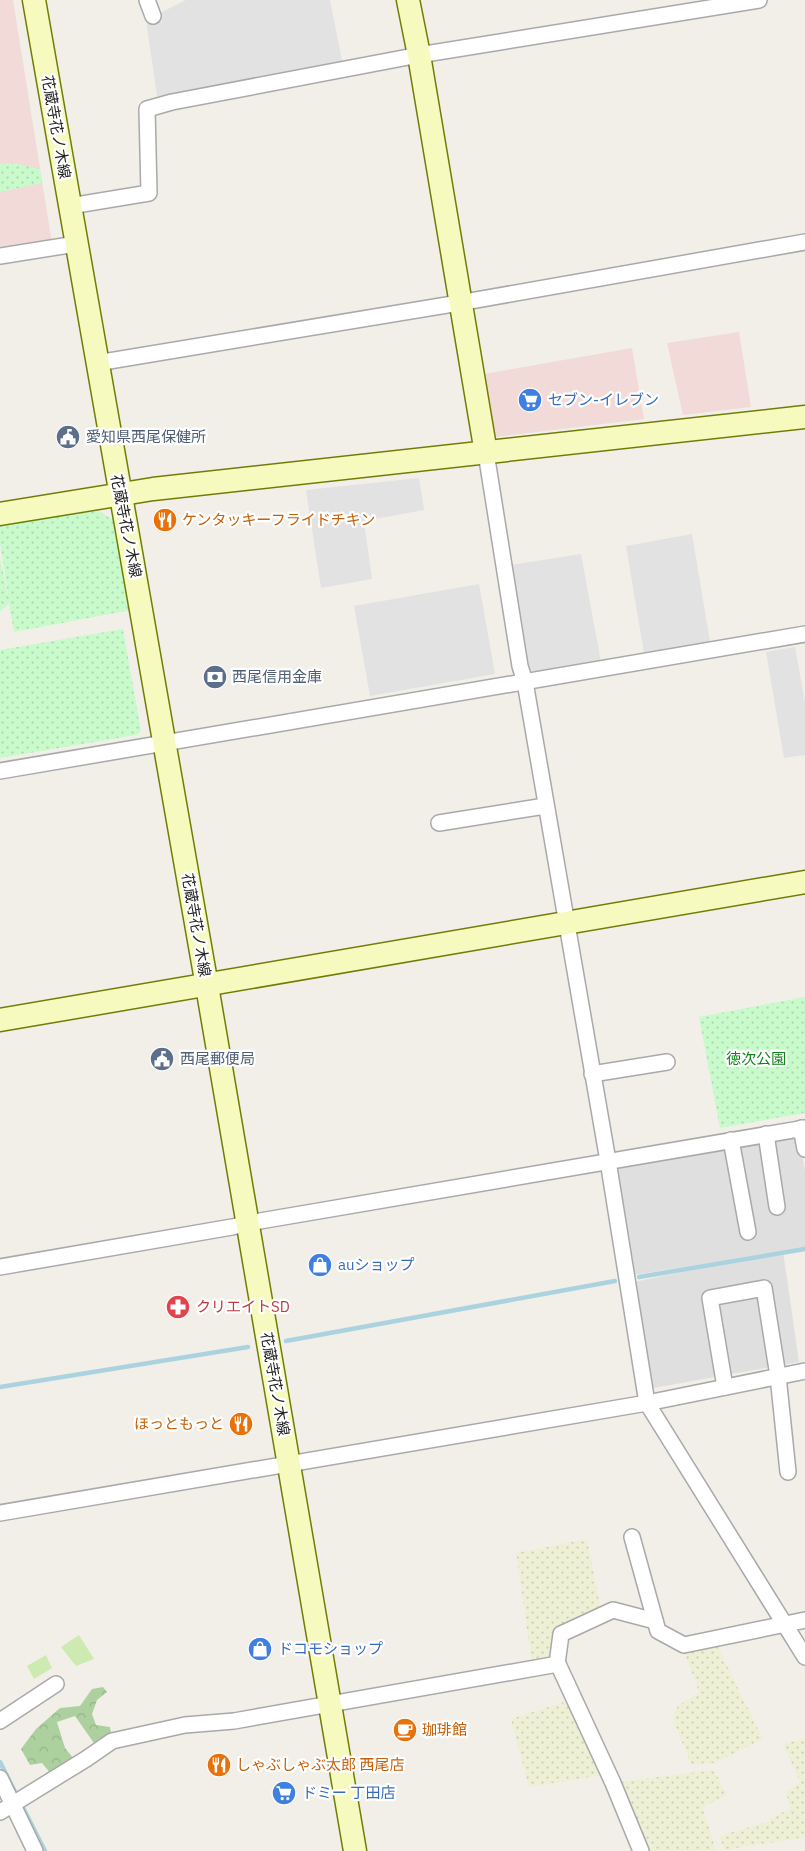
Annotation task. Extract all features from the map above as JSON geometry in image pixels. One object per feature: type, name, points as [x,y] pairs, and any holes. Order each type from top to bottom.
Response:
[{"type":"street","name":"花蔵寺花ノ木線","points":[[34,0],[143,616],[163,744],[207,986],[355,1851]]},
{"type":"street","points":[[147,0],[153,16]]},
{"type":"street","points":[[408,0],[419,55],[459,303],[486,453],[520,666],[525,682],[608,1162],[647,1403],[805,1657]]},
{"type":"street","points":[[70,206],[149,193],[147,109],[181,100],[419,55],[759,0]]},
{"type":"street","points":[[97,363],[459,303],[805,242]]},
{"type":"street","points":[[0,256],[76,244]]},
{"type":"street","points":[[0,514],[153,489],[805,417]]},
{"type":"street","points":[[0,771],[805,634]]},
{"type":"street","points":[[439,823],[545,806]]},
{"type":"street","points":[[0,1020],[805,882]]},
{"type":"street","points":[[592,1074],[667,1062]]},
{"type":"street","points":[[0,1267],[803,1128],[805,1149]]},
{"type":"street","points":[[766,1134],[777,1207]]},
{"type":"street","points":[[731,1140],[748,1232]]},
{"type":"street","points":[[725,1387],[710,1298],[764,1288],[778,1376],[788,1472]]},
{"type":"street","points":[[0,1513],[647,1403],[805,1371]]},
{"type":"street","points":[[632,1537],[658,1631],[684,1645],[805,1620]]},
{"type":"street","points":[[642,1851],[613,1783],[557,1664],[561,1634],[613,1610],[655,1621]]},
{"type":"street","points":[[14,1804],[112,1741],[185,1725],[234,1721],[557,1664]]},
{"type":"street","points":[[0,1721],[56,1684]]},
{"type":"street","points":[[0,1778],[14,1804],[34,1851]]},
{"type":"shaded area","points":[[0,0],[13,0],[52,243],[0,251]]},
{"type":"shaded area","points":[[186,0],[330,0],[343,65],[158,102],[146,20]]},
{"type":"shaded area","points":[[739,332],[751,407],[683,415],[667,343]]},
{"type":"shaded area","points":[[632,348],[644,419],[488,438],[478,375]]},
{"type":"shaded area","points":[[419,478],[424,510],[364,521],[372,579],[321,588],[306,490]]},
{"type":"shaded area","points":[[692,534],[710,642],[644,653],[626,546]]},
{"type":"shaded area","points":[[581,554],[601,662],[538,674],[525,666],[511,565]]},
{"type":"shaded area","points":[[479,584],[495,674],[370,696],[354,606]]},
{"type":"shaded area","points":[[795,647],[805,703],[805,755],[784,758],[766,652]]},
{"type":"shaded area","points":[[798,1134],[805,1171],[805,1247],[783,1251],[799,1362],[648,1389],[634,1282],[769,1254],[633,1275],[613,1165]]},
{"type":"green space","points":[[13,163],[40,169],[42,183],[0,192],[0,164]]},
{"type":"green space","points":[[97,510],[115,521],[131,610],[14,632],[9,603],[0,612],[0,558],[9,600],[0,543],[0,525]]},
{"type":"green space","points":[[123,629],[141,731],[136,735],[0,758],[0,650]]},
{"type":"green space","name":"徳次公園","points":[[805,997],[805,1113],[720,1128],[699,1017]]},
{"type":"green space","points":[[587,1539],[601,1610],[554,1634],[551,1657],[532,1664],[516,1553]]},
{"type":"green space","points":[[79,1635],[94,1659],[76,1666],[61,1647]]},
{"type":"green space","points":[[717,1645],[763,1739],[715,1763],[691,1764],[672,1718],[678,1706],[699,1692],[684,1651]]},
{"type":"green space","points":[[46,1655],[52,1668],[34,1679],[27,1666]]},
{"type":"green space","points":[[103,1687],[107,1692],[97,1700],[92,1714],[96,1725],[110,1727],[112,1738],[96,1746],[75,1716],[57,1722],[65,1748],[74,1759],[51,1774],[42,1763],[30,1765],[21,1749],[36,1729],[60,1708],[80,1706],[92,1689]]},
{"type":"green space","points":[[567,1701],[603,1775],[529,1787],[511,1719]]},
{"type":"green space","points":[[805,1738],[805,1837],[724,1850],[719,1836],[764,1823],[790,1808],[786,1792],[800,1782],[783,1744]]},
{"type":"green space","points":[[714,1770],[727,1795],[703,1807],[716,1851],[646,1851],[617,1782]]},
{"type":"waterway","points":[[639,1277],[805,1249]]},
{"type":"waterway","points":[[286,1341],[615,1281]]},
{"type":"waterway","points":[[0,1387],[248,1347]]},
{"type":"waterway","points":[[0,1762],[45,1851]]},
{"type":"place","name":"セブン-イレブン","points":[[530,400]]},
{"type":"place","name":"愛知県西尾保健所","points":[[68,437]]},
{"type":"place","name":"ケンタッキーフライドチキン","points":[[165,520]]},
{"type":"place","name":"西尾信用金庫","points":[[215,677]]},
{"type":"place","name":"西尾郵便局","points":[[162,1059]]},
{"type":"place","name":"auショップ","points":[[320,1265]]},
{"type":"place","name":"クリエイトSD","points":[[178,1307]]},
{"type":"place","name":"ほっともっと","points":[[241,1424]]},
{"type":"place","name":"ドコモショップ","points":[[260,1649]]},
{"type":"place","name":"珈琲館","points":[[405,1730]]},
{"type":"place","name":"しゃぶしゃぶ太郎 西尾店","points":[[219,1765]]},
{"type":"place","name":"ドミー 丁田店","points":[[284,1793]]}]
